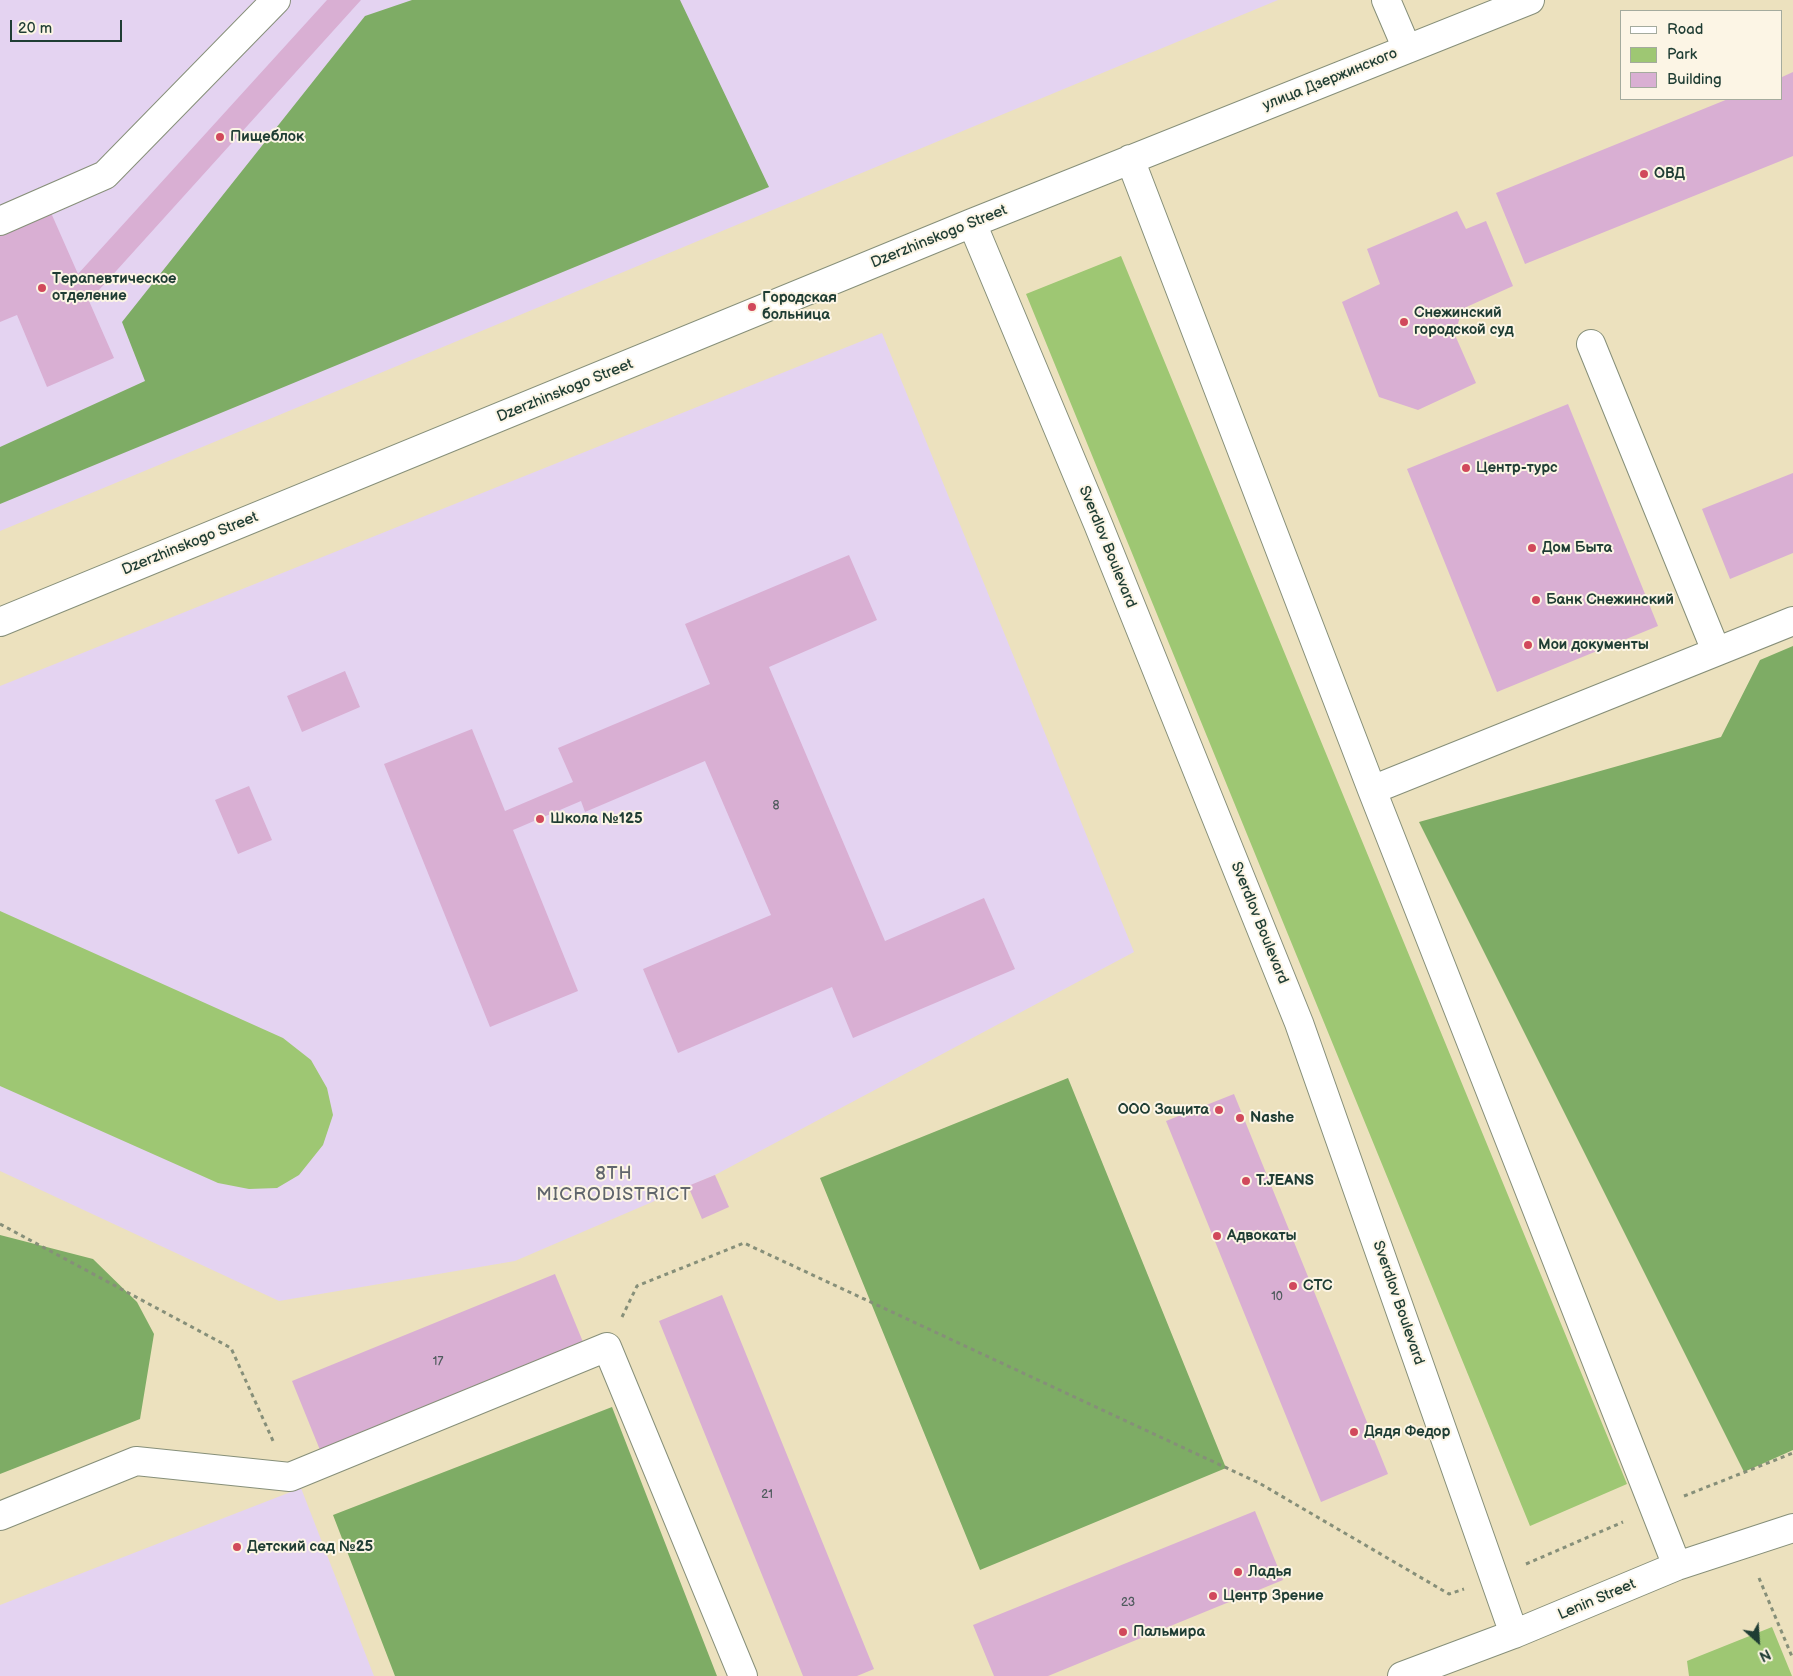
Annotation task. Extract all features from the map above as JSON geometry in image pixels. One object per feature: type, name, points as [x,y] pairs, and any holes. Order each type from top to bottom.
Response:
[{"type":"street","points":[[0,221],[105,175],[276,0]]},
{"type":"street","points":[[1386,0],[1407,49]]},
{"type":"street","name":"улица Дзержинского","points":[[1130,159],[1530,0]]},
{"type":"street","points":[[1130,159],[1372,790],[1677,1566]]},
{"type":"street","name":"Dzerzhinskogo Street","points":[[0,622],[1130,159]]},
{"type":"street","name":"Sverdlov Boulevard","points":[[972,223],[1098,524],[1299,1023],[1514,1634]]},
{"type":"street","points":[[1591,344],[1716,651]]},
{"type":"street","points":[[1372,790],[1793,621]]},
{"type":"street","points":[[0,1516],[136,1461],[290,1477],[607,1347],[743,1676]]},
{"type":"street","name":"Lenin Street","points":[[1402,1676],[1514,1634],[1677,1566],[1793,1528]]},
{"type":"path","points":[[0,1224],[231,1348],[290,1477]]},
{"type":"path","points":[[637,1286],[744,1243],[1260,1483],[1450,1594],[1793,1453]]},
{"type":"path","points":[[1759,1578],[1793,1659]]},
{"type":"shaded area","points":[[0,0],[1278,0],[0,531]]},
{"type":"shaded area","name":"Школа №125","points":[[882,333],[1134,952],[715,1175],[515,1261],[279,1301],[0,1171],[0,686]]},
{"type":"shaded area","name":"Детский сад №25","points":[[301,1488],[374,1676],[0,1676],[0,1605]]},
{"type":"green space","points":[[412,0],[680,0],[769,187],[0,504],[0,447],[145,381],[122,322],[365,16]]},
{"type":"green space","points":[[1121,256],[1627,1484],[1530,1526],[1026,294]]},
{"type":"green space","points":[[1793,646],[1793,1450],[1744,1472],[1419,822],[1721,737],[1760,660]]},
{"type":"green space","points":[[0,911],[283,1038],[311,1060],[327,1088],[333,1115],[323,1145],[299,1175],[277,1188],[249,1189],[218,1183],[0,1086]]},
{"type":"green space","points":[[1068,1078],[1226,1468],[980,1570],[820,1178]]},
{"type":"green space","points":[[0,1235],[93,1259],[137,1302],[154,1334],[140,1419],[0,1474]]},
{"type":"green space","points":[[612,1407],[717,1676],[395,1676],[333,1515]]},
{"type":"green space","points":[[1772,1627],[1792,1676],[1689,1676],[1687,1661]]},
{"type":"building","points":[[327,0],[361,0],[89,301],[114,358],[47,387],[17,315],[0,322],[0,227],[48,206],[78,274]]},
{"type":"building","name":"ОВД","points":[[1793,72],[1793,156],[1525,264],[1496,193],[1726,100],[1783,100],[1783,77]]},
{"type":"building","name":"Снежинский городской суд","points":[[1457,211],[1466,229],[1486,221],[1513,286],[1462,309],[1455,335],[1476,383],[1418,410],[1379,397],[1342,302],[1380,284],[1367,249]]},
{"type":"building","name":"Дом Быта","points":[[1568,404],[1658,626],[1497,692],[1407,469]]},
{"type":"building","points":[[1793,473],[1793,553],[1730,579],[1702,509]]},
{"type":"building","points":[[849,555],[877,620],[769,667],[885,941],[984,898],[1015,969],[853,1038],[832,987],[678,1053],[643,969],[771,915],[705,761],[585,812],[581,801],[513,830],[578,991],[490,1027],[384,764],[472,729],[505,811],[573,782],[558,748],[710,684],[685,624]]},
{"type":"building","points":[[345,671],[360,707],[302,732],[287,696]]},
{"type":"building","points":[[249,786],[272,840],[238,854],[215,800]]},
{"type":"building","points":[[1234,1094],[1388,1474],[1321,1502],[1166,1121]]},
{"type":"building","points":[[715,1175],[729,1207],[702,1219],[688,1186]]},
{"type":"building","points":[[555,1274],[583,1342],[320,1450],[292,1381]]},
{"type":"building","points":[[722,1295],[874,1669],[857,1676],[803,1676],[659,1321]]},
{"type":"building","points":[[1255,1511],[1283,1580],[1048,1676],[994,1676],[973,1625]]},
{"type":"place","name":"Пищеблок","points":[[220,137]]},
{"type":"place","name":"ОВД","points":[[1644,174]]},
{"type":"place","name":"Терапевтическое отделение","points":[[42,288]]},
{"type":"place","name":"Городская больница","points":[[752,307]]},
{"type":"place","name":"Снежинский городской суд","points":[[1404,322]]},
{"type":"place","name":"Центр-турс","points":[[1466,468]]},
{"type":"place","name":"Дом Быта","points":[[1532,548]]},
{"type":"place","name":"Банк Снежинский","points":[[1536,600]]},
{"type":"place","name":"Мои документы","points":[[1528,645]]},
{"type":"place","name":"Школа №125","points":[[540,819]]},
{"type":"place","name":"ООО Защита","points":[[1219,1110]]},
{"type":"place","name":"Nashe","points":[[1240,1118]]},
{"type":"place","name":"T.JEANS","points":[[1246,1181]]},
{"type":"place","name":"Адвокаты","points":[[1217,1236]]},
{"type":"place","name":"СТС","points":[[1293,1286]]},
{"type":"place","name":"Дядя Федор","points":[[1354,1432]]},
{"type":"place","name":"Детский сад №25","points":[[237,1547]]},
{"type":"place","name":"Ладья","points":[[1238,1572]]},
{"type":"place","name":"Центр Зрение","points":[[1213,1596]]},
{"type":"place","name":"Пальмира","points":[[1123,1632]]},
{"type":"district","name":"8TH MICRODISTRICT","points":[[614,1184]]}]
